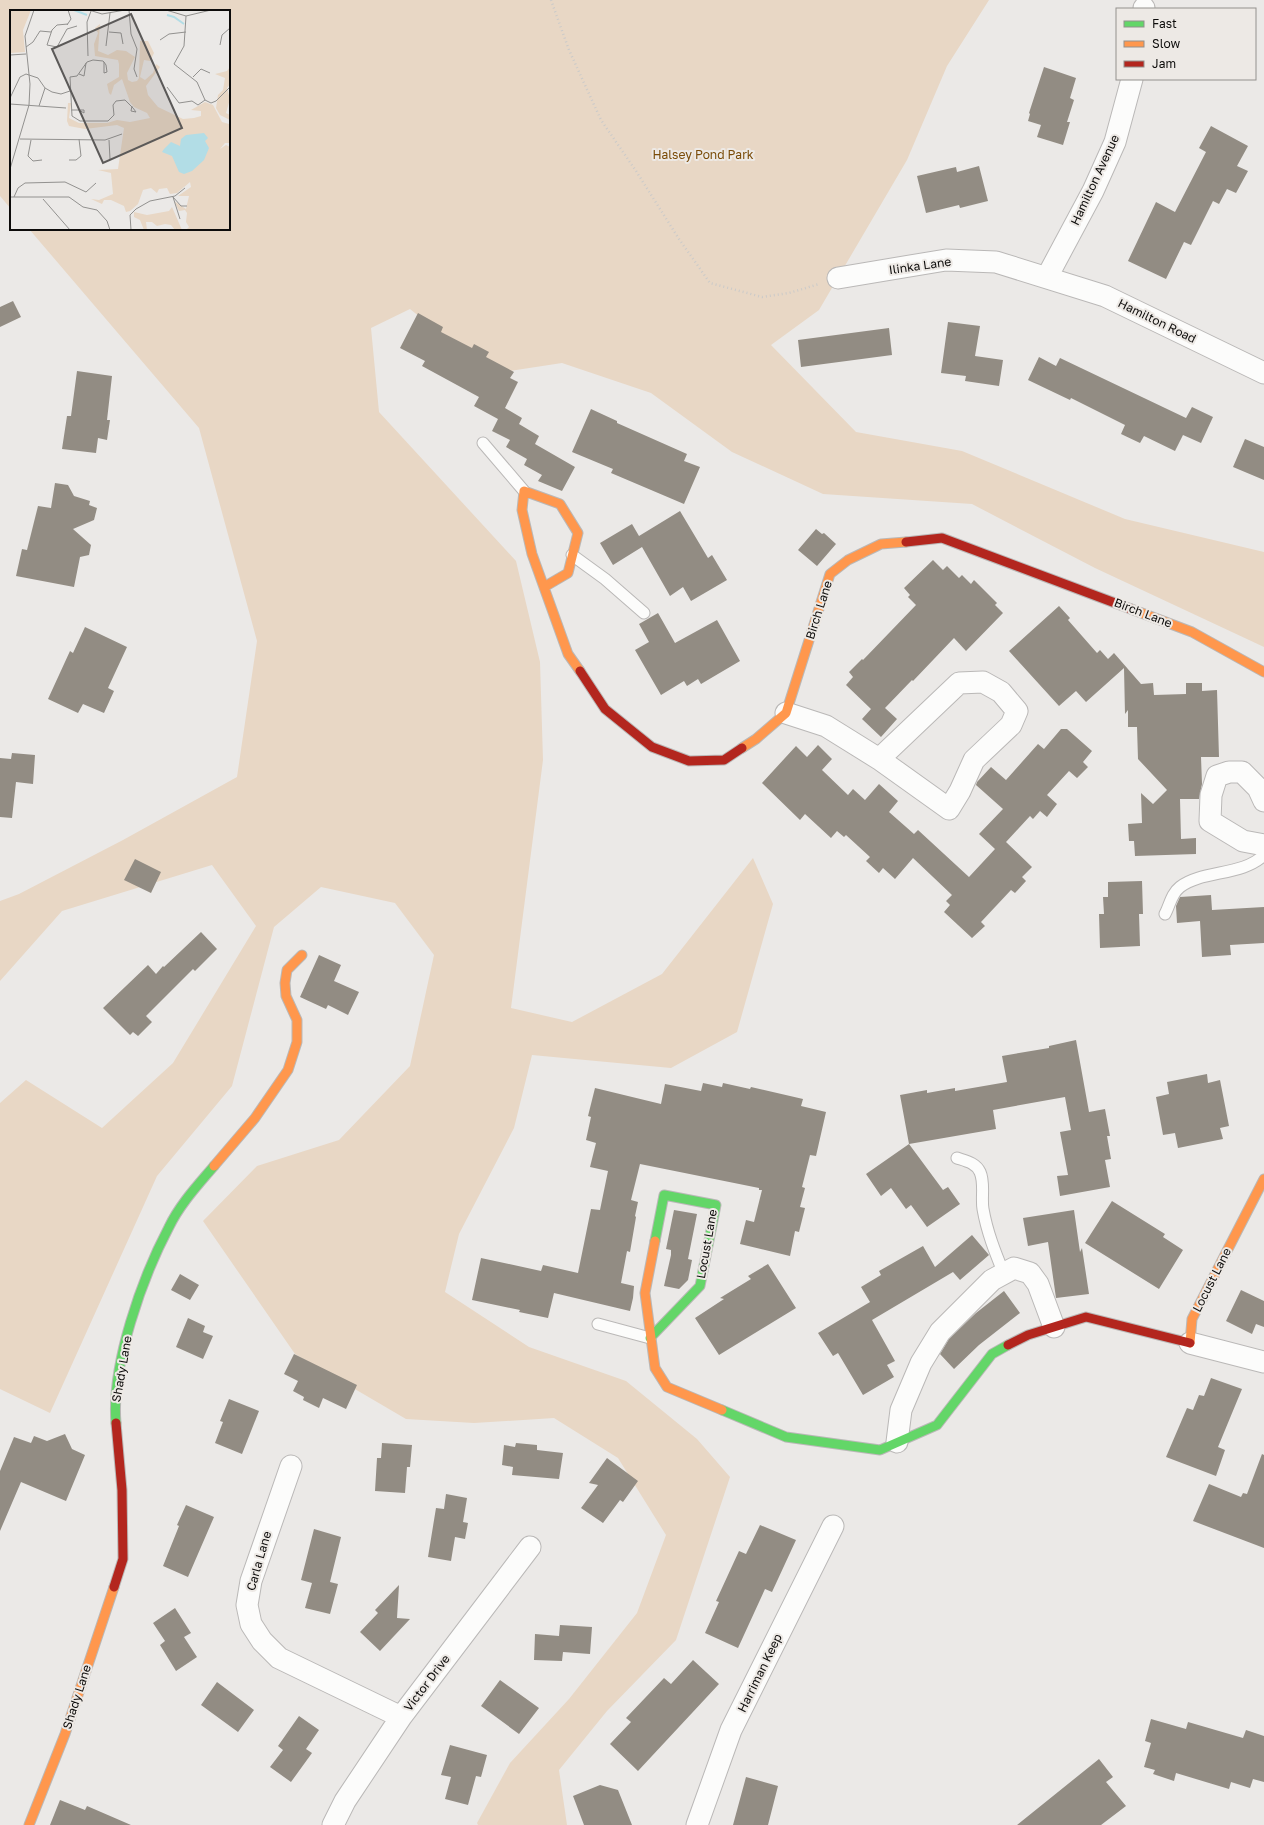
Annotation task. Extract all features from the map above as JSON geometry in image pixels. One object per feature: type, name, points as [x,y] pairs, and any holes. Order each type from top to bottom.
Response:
[{"type":"street","name":"Hamilton Avenue","points":[[1047,277],[1093,191],[1115,142],[1132,80]]},
{"type":"street","name":"Ilinka Lane","points":[[838,278],[946,260],[996,262],[1047,277]]},
{"type":"street","name":"Hamilton Road","points":[[1047,277],[1105,296],[1264,373]]},
{"type":"street","points":[[544,587],[568,572],[578,533],[560,504],[524,491],[522,510],[532,554],[568,654],[605,709],[652,747],[689,761],[724,760],[756,739],[786,713],[826,726],[879,759],[949,809],[960,791],[974,760],[1011,725],[1017,711],[1001,692],[983,682],[959,683],[879,759]]},
{"type":"street","name":"Birch Lane","points":[[786,713],[830,574],[848,560],[881,544],[942,538],[1192,632],[1264,672]]},
{"type":"street","points":[[1264,801],[1258,788],[1242,772],[1229,772],[1216,776],[1211,795],[1210,821],[1243,841],[1264,845]]},
{"type":"street","name":"Shady Lane","points":[[29,1825],[65,1734],[123,1559],[122,1490],[115,1412],[119,1373],[132,1322],[150,1268],[161,1240],[169,1226],[189,1196],[255,1118],[288,1070],[297,1042],[297,1028],[296,1020],[286,996],[285,983],[287,970],[302,955]]},
{"type":"street","name":"Locust Lane","points":[[650,1338],[700,1286],[716,1204],[664,1195],[645,1293],[650,1338],[655,1368],[667,1387],[786,1437],[880,1450],[937,1426],[992,1354],[1028,1335],[1086,1317],[1190,1343],[1192,1319],[1264,1179]]},
{"type":"street","points":[[897,1442],[901,1410],[921,1363],[940,1332],[992,1280],[1014,1268],[1030,1273],[1038,1284],[1054,1327]]},
{"type":"street","points":[[1190,1343],[1264,1362]]},
{"type":"street","name":"Carla Lane","points":[[291,1466],[251,1581],[247,1604],[251,1624],[262,1641],[279,1658],[401,1717]]},
{"type":"street","name":"Harriman Keep","points":[[698,1825],[731,1730],[833,1526]]},
{"type":"street","name":"Victor Drive","points":[[333,1825],[345,1801],[401,1717],[530,1547]]},
{"type":"lane","points":[[483,443],[524,491]]},
{"type":"lane","points":[[572,555],[605,579],[644,613]]},
{"type":"lane","points":[[1165,914],[1169,902],[1180,887],[1196,879],[1245,866],[1264,856]]},
{"type":"lane","points":[[957,1158],[968,1161],[975,1166],[980,1173],[983,1208],[988,1236],[1004,1274]]},
{"type":"lane","points":[[598,1324],[650,1338]]},
{"type":"path","points":[[552,0],[568,50],[601,120],[636,171],[679,239],[710,283],[762,297],[789,293],[838,278]]},
{"type":"green space","name":"Halsey Pond Park","points":[[0,0],[989,0],[947,66],[907,160],[819,310],[771,345],[856,432],[962,451],[1125,519],[1264,552],[1264,647],[1095,568],[972,504],[823,494],[732,452],[651,393],[562,363],[491,374],[410,309],[371,328],[379,412],[516,561],[540,662],[543,760],[511,1008],[572,1022],[662,974],[753,858],[773,904],[737,1032],[671,1068],[532,1055],[514,1128],[459,1234],[445,1292],[529,1347],[626,1381],[697,1439],[730,1477],[676,1640],[607,1711],[559,1770],[567,1825],[478,1825],[477,1823],[510,1763],[569,1699],[637,1613],[666,1535],[618,1458],[554,1418],[474,1423],[406,1419],[295,1354],[203,1221],[257,1166],[339,1140],[410,1066],[434,955],[395,903],[321,887],[274,927],[232,1086],[157,1176],[50,1413],[0,1389],[0,1103],[26,1080],[102,1128],[173,1063],[256,926],[212,865],[62,911],[0,981],[0,901],[19,894],[123,840],[237,777],[257,641],[199,428],[30,230],[230,230],[230,10],[10,10],[10,208],[0,196]]},
{"type":"building","points":[[1044,67],[1076,78],[1070,98],[1074,100],[1067,122],[1070,122],[1063,145],[1037,137],[1041,125],[1028,121],[1029,113]]},
{"type":"building","points":[[1211,126],[1248,146],[1237,166],[1248,171],[1236,193],[1227,189],[1219,204],[1213,201],[1191,245],[1184,242],[1166,279],[1128,261],[1156,202],[1175,212],[1206,152],[1199,148]]},
{"type":"building","points":[[979,166],[988,201],[960,208],[959,205],[926,213],[917,176],[956,167],[957,172]]},
{"type":"building","points":[[13,301],[21,317],[0,327],[0,307]]},
{"type":"building","points":[[418,313],[443,327],[441,332],[472,348],[474,344],[489,352],[486,357],[514,372],[510,378],[518,382],[505,408],[522,418],[519,424],[539,436],[535,444],[575,467],[562,491],[538,481],[542,475],[524,465],[527,459],[506,447],[510,440],[492,431],[498,419],[474,406],[479,397],[422,366],[425,361],[400,348]]},
{"type":"building","points":[[948,322],[980,326],[975,356],[1003,360],[999,386],[965,381],[966,376],[941,373]]},
{"type":"building","points":[[889,328],[892,355],[801,367],[798,340]]},
{"type":"building","points":[[1039,357],[1056,366],[1060,358],[1186,418],[1192,407],[1213,417],[1201,443],[1183,435],[1175,451],[1144,436],[1140,443],[1121,434],[1125,425],[1071,398],[1070,400],[1028,380]]},
{"type":"building","points":[[77,371],[112,376],[107,420],[110,420],[107,440],[98,438],[96,453],[62,449],[67,416],[71,416]]},
{"type":"building","points":[[591,409],[617,421],[617,423],[687,454],[684,461],[700,467],[684,504],[611,473],[613,469],[572,452]]},
{"type":"building","points":[[1245,439],[1264,447],[1264,480],[1233,467]]},
{"type":"building","points":[[55,483],[68,485],[74,496],[90,501],[89,505],[97,508],[94,520],[73,529],[91,545],[89,555],[80,557],[74,587],[16,576],[22,549],[27,550],[38,506],[51,508]]},
{"type":"building","points":[[680,511],[708,558],[712,555],[727,580],[691,601],[683,587],[670,596],[642,547],[613,565],[600,543],[632,524],[639,536]]},
{"type":"building","points":[[816,529],[822,534],[824,533],[836,544],[817,566],[798,550]]},
{"type":"building","points":[[933,560],[943,570],[947,566],[959,578],[962,575],[971,584],[974,580],[997,603],[995,605],[1003,613],[966,651],[954,638],[913,681],[912,680],[885,708],[897,719],[881,737],[862,719],[871,709],[846,685],[853,677],[849,672],[862,659],[863,660],[916,605],[908,597],[910,595],[904,588]]},
{"type":"building","points":[[1059,606],[1070,618],[1068,620],[1097,653],[1100,650],[1108,659],[1114,653],[1141,684],[1153,683],[1154,695],[1186,694],[1186,683],[1202,683],[1202,691],[1217,690],[1219,757],[1201,757],[1202,784],[1199,799],[1180,799],[1181,839],[1196,838],[1196,854],[1135,856],[1134,841],[1129,841],[1128,824],[1142,823],[1141,793],[1153,804],[1167,790],[1138,759],[1137,727],[1128,727],[1128,710],[1125,714],[1124,668],[1086,702],[1076,691],[1059,706],[1009,651]]},
{"type":"building","points":[[658,613],[675,643],[717,620],[740,661],[701,684],[698,679],[687,686],[684,681],[661,695],[635,650],[649,642],[639,624]]},
{"type":"building","points":[[85,627],[127,647],[108,688],[114,691],[104,713],[83,704],[78,713],[48,699],[70,651],[73,653]]},
{"type":"building","points":[[1061,729],[1067,729],[1092,751],[1083,762],[1088,767],[1077,778],[1069,771],[1047,795],[1057,804],[1047,817],[1040,811],[1033,819],[1030,816],[1006,842],[1032,867],[1022,877],[1026,881],[1015,893],[1011,890],[981,922],[985,926],[972,938],[944,912],[950,905],[946,901],[952,895],[913,858],[895,879],[883,868],[879,873],[866,861],[870,857],[846,835],[844,837],[837,831],[831,838],[805,814],[800,820],[762,783],[796,746],[807,757],[818,745],[832,759],[822,770],[848,795],[853,789],[865,800],[879,784],[898,801],[889,812],[914,834],[918,830],[969,877],[995,849],[979,834],[1003,809],[976,785],[977,782],[991,767],[1006,780],[1038,744],[1044,749]]},
{"type":"building","points":[[12,753],[35,755],[33,784],[16,782],[12,818],[0,817],[0,758],[11,759]]},
{"type":"building","points":[[135,859],[161,872],[151,893],[124,880]]},
{"type":"building","points":[[1142,881],[1143,914],[1139,914],[1140,946],[1100,948],[1099,914],[1104,914],[1103,897],[1108,897],[1108,882]]},
{"type":"building","points":[[1211,895],[1212,910],[1264,907],[1264,943],[1230,945],[1231,955],[1202,957],[1200,921],[1177,923],[1176,906],[1180,897]]},
{"type":"building","points":[[201,932],[217,949],[195,971],[193,969],[146,1016],[152,1022],[138,1036],[133,1032],[130,1035],[103,1008],[148,965],[156,974]]},
{"type":"building","points":[[319,955],[341,965],[334,981],[359,992],[348,1015],[328,1005],[326,1009],[300,997]]},
{"type":"building","points":[[1076,1040],[1089,1112],[1105,1109],[1110,1136],[1107,1136],[1111,1159],[1105,1160],[1110,1187],[1060,1196],[1057,1176],[1068,1175],[1060,1132],[1071,1130],[1065,1097],[993,1110],[996,1129],[909,1144],[900,1095],[927,1090],[927,1093],[955,1088],[955,1091],[1007,1082],[1002,1056],[1049,1048],[1049,1046]]},
{"type":"building","points":[[1207,1074],[1208,1083],[1220,1080],[1229,1126],[1220,1128],[1223,1139],[1178,1148],[1175,1133],[1163,1135],[1156,1097],[1169,1094],[1167,1082]]},
{"type":"building","points":[[703,1083],[722,1087],[723,1083],[750,1089],[751,1087],[803,1099],[801,1106],[826,1112],[816,1156],[810,1155],[802,1187],[805,1188],[800,1207],[805,1208],[799,1232],[795,1231],[790,1256],[740,1244],[746,1220],[754,1222],[762,1190],[759,1190],[759,1188],[640,1164],[631,1200],[638,1202],[636,1217],[630,1252],[627,1251],[621,1283],[634,1286],[630,1311],[554,1293],[548,1318],[519,1312],[520,1310],[472,1300],[481,1258],[541,1271],[543,1265],[578,1273],[591,1209],[600,1210],[608,1171],[590,1167],[596,1143],[586,1140],[591,1117],[588,1116],[595,1088],[661,1104],[665,1084],[701,1091]]},
{"type":"building","points":[[909,1144],[943,1190],[948,1187],[960,1204],[927,1227],[911,1205],[906,1209],[891,1188],[881,1196],[866,1174]]},
{"type":"building","points":[[1112,1201],[1165,1234],[1163,1237],[1183,1250],[1159,1289],[1085,1243]]},
{"type":"building","points":[[674,1210],[697,1214],[688,1259],[692,1260],[688,1280],[679,1289],[664,1286],[671,1255],[671,1250],[666,1249]]},
{"type":"building","points":[[1074,1210],[1080,1252],[1082,1248],[1089,1294],[1056,1298],[1048,1242],[1028,1246],[1023,1218]]},
{"type":"building","points":[[972,1235],[989,1255],[960,1280],[953,1272],[872,1320],[895,1361],[887,1365],[894,1377],[863,1395],[838,1353],[833,1356],[818,1333],[870,1302],[861,1287],[881,1275],[879,1271],[923,1246],[935,1267]]},
{"type":"building","points":[[768,1264],[796,1308],[719,1355],[695,1318],[724,1299],[720,1298],[751,1279],[748,1276]]},
{"type":"building","points":[[180,1274],[199,1285],[190,1300],[171,1290]]},
{"type":"building","points":[[1241,1290],[1264,1301],[1264,1327],[1256,1324],[1252,1334],[1226,1321]]},
{"type":"building","points":[[1004,1291],[1020,1313],[979,1345],[954,1369],[940,1354],[949,1339],[976,1313]]},
{"type":"building","points":[[188,1318],[205,1326],[203,1332],[213,1336],[203,1359],[176,1347]]},
{"type":"building","points":[[294,1354],[357,1385],[346,1409],[323,1398],[319,1408],[303,1400],[304,1397],[293,1391],[298,1381],[284,1374]]},
{"type":"building","points":[[1211,1378],[1242,1389],[1218,1447],[1225,1450],[1216,1476],[1166,1457],[1187,1408],[1193,1410],[1199,1395],[1204,1396]]},
{"type":"building","points":[[229,1399],[259,1411],[242,1454],[215,1443],[223,1422],[220,1421]]},
{"type":"building","points":[[65,1434],[72,1449],[85,1455],[66,1501],[21,1482],[0,1531],[0,1471],[14,1437],[31,1443],[34,1436],[47,1441]]},
{"type":"building","points":[[382,1443],[412,1445],[410,1467],[407,1467],[405,1493],[375,1491],[377,1458],[381,1458]]},
{"type":"building","points":[[516,1443],[537,1445],[537,1450],[563,1453],[559,1479],[512,1475],[513,1467],[502,1465],[504,1445],[515,1447]]},
{"type":"building","points":[[1262,1454],[1264,1455],[1264,1548],[1193,1521],[1209,1484],[1241,1497],[1243,1493],[1247,1494]]},
{"type":"building","points":[[607,1458],[638,1481],[623,1502],[620,1500],[603,1523],[581,1508],[598,1485],[589,1483]]},
{"type":"building","points":[[446,1494],[467,1498],[463,1522],[468,1523],[465,1539],[455,1537],[451,1561],[428,1557],[436,1508],[444,1509]]},
{"type":"building","points":[[186,1505],[214,1517],[188,1577],[163,1566],[179,1526],[177,1525]]},
{"type":"building","points":[[760,1525],[796,1540],[772,1592],[765,1589],[738,1648],[705,1633],[719,1602],[716,1601],[739,1551],[746,1554]]},
{"type":"building","points":[[314,1529],[341,1537],[330,1582],[338,1584],[330,1614],[305,1608],[312,1583],[301,1580]]},
{"type":"building","points":[[399,1585],[397,1618],[410,1619],[380,1651],[360,1632],[378,1613],[375,1610]]},
{"type":"building","points":[[175,1608],[191,1633],[184,1637],[197,1657],[176,1671],[160,1645],[165,1641],[153,1623]]},
{"type":"building","points":[[560,1625],[592,1627],[590,1654],[563,1652],[562,1661],[534,1660],[535,1634],[559,1636]]},
{"type":"building","points":[[693,1660],[719,1684],[638,1771],[610,1744],[631,1722],[626,1718],[664,1678],[671,1684]]},
{"type":"building","points":[[500,1680],[539,1708],[519,1734],[481,1706]]},
{"type":"building","points":[[217,1682],[254,1710],[238,1732],[201,1705]]},
{"type":"building","points":[[299,1716],[319,1730],[306,1749],[312,1753],[291,1782],[270,1767],[283,1750],[278,1746]]},
{"type":"building","points":[[1151,1719],[1186,1729],[1188,1722],[1243,1738],[1246,1730],[1264,1736],[1264,1782],[1253,1779],[1250,1788],[1231,1782],[1229,1789],[1176,1773],[1174,1781],[1153,1774],[1155,1770],[1144,1767],[1151,1743],[1145,1741]]},
{"type":"building","points":[[450,1745],[487,1755],[481,1777],[476,1776],[468,1805],[445,1799],[451,1777],[441,1775]]},
{"type":"building","points":[[1099,1759],[1113,1777],[1106,1782],[1126,1806],[1101,1825],[1017,1825]]},
{"type":"building","points":[[746,1777],[778,1786],[768,1825],[733,1825]]},
{"type":"building","points":[[600,1785],[618,1790],[632,1825],[584,1825],[573,1796]]},
{"type":"building","points":[[60,1800],[85,1810],[87,1806],[131,1825],[50,1825]]},
{"type":"traffic: fast","points":[[116,1423],[118,1375],[130,1322],[139,1296],[159,1248],[178,1210],[214,1166]]},
{"type":"traffic: fast","points":[[650,1338],[700,1286],[716,1205],[664,1195],[655,1241]]},
{"type":"traffic: fast","points":[[722,1410],[786,1437],[880,1450],[937,1425],[992,1354],[1008,1345]]},
{"type":"traffic: slow","points":[[544,587],[568,573],[578,533],[560,504],[524,491],[522,510],[532,554],[568,654],[580,671]]},
{"type":"traffic: slow","points":[[742,748],[756,739],[786,713],[830,574],[848,560],[881,544],[906,542]]},
{"type":"traffic: slow","points":[[1131,609],[1192,632],[1264,672]]},
{"type":"traffic: slow","points":[[214,1166],[255,1118],[288,1070],[297,1042],[297,1020],[286,996],[285,983],[287,970],[302,955]]},
{"type":"traffic: slow","points":[[1190,1343],[1192,1319],[1264,1179]]},
{"type":"traffic: slow","points":[[655,1241],[645,1293],[655,1368],[667,1387],[722,1410]]},
{"type":"traffic: slow","points":[[29,1825],[65,1734],[114,1587]]},
{"type":"traffic: jam","points":[[906,542],[942,538],[1131,609]]},
{"type":"traffic: jam","points":[[580,671],[605,709],[652,747],[689,761],[724,760],[742,748]]},
{"type":"traffic: jam","points":[[1008,1345],[1028,1335],[1086,1317],[1190,1343]]},
{"type":"traffic: jam","points":[[114,1587],[123,1559],[122,1490],[116,1423]]}]
